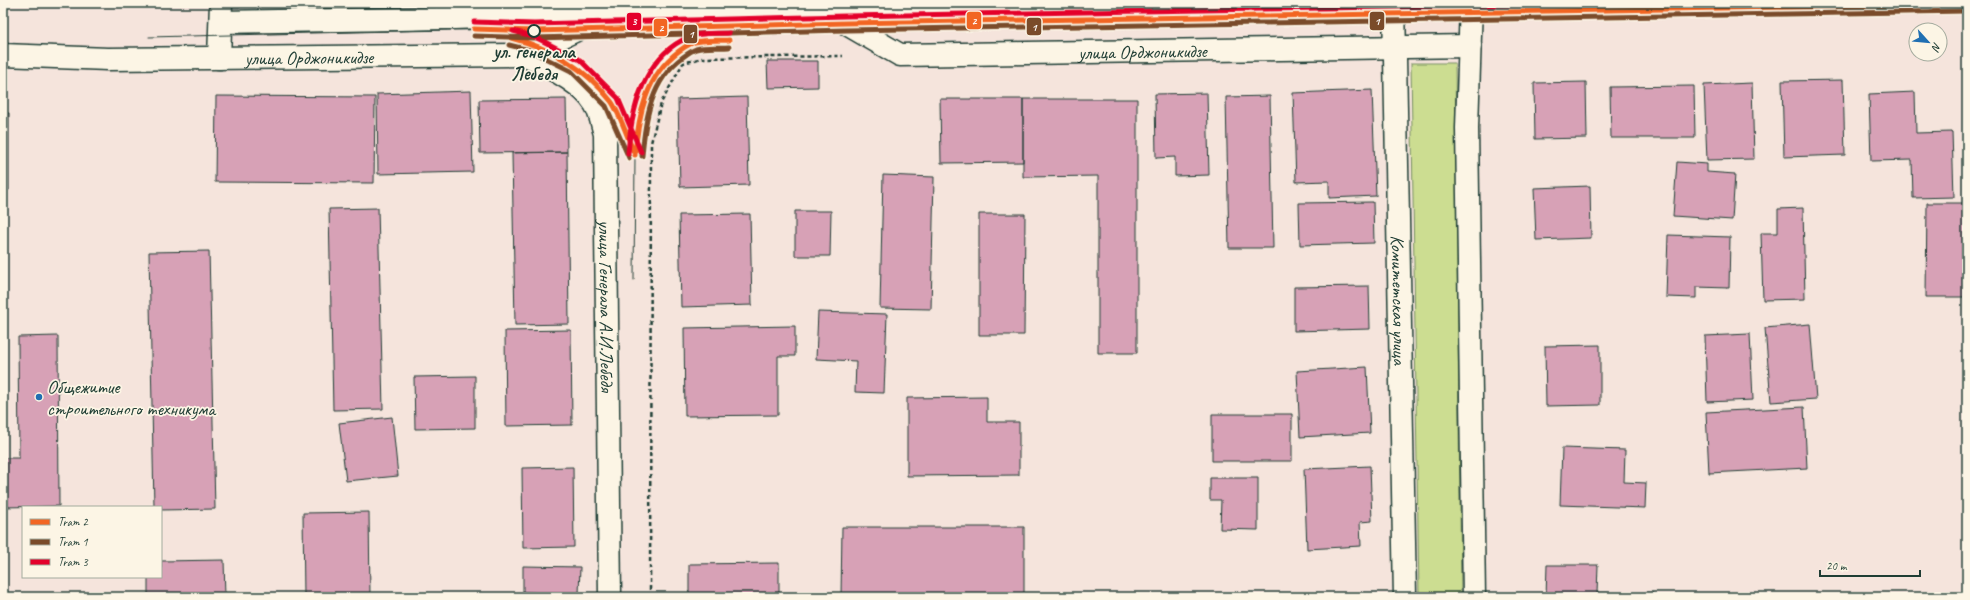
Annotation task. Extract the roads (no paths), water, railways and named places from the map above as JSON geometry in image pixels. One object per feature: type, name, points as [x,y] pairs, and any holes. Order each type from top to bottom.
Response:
[{"type":"street","name":"улица Орджоникидзе","points":[[221,13],[607,16],[1339,3]]},
{"type":"street","name":"Комитетская улица","points":[[1394,3],[1405,597]]},
{"type":"street","points":[[1470,3],[1467,128],[1474,597]]},
{"type":"street","name":"улица Орджоникидзе","points":[[826,12],[900,55],[1470,46]]},
{"type":"street","points":[[219,58],[221,13]]},
{"type":"street","name":"улица Орджоникидзе","points":[[3,55],[108,59],[523,55],[607,16]]},
{"type":"street","name":"улица Генерала А.И.Лебедя","points":[[523,55],[554,70],[581,89],[595,104],[605,134],[610,597]]},
{"type":"tram line","name":"3","points":[[474,22],[534,24],[846,16],[1613,3]]},
{"type":"tram line","name":"2","points":[[474,29],[534,31],[846,23],[1967,4]]},
{"type":"tram line","name":"1","points":[[474,36],[534,38],[846,30],[1967,11]]},
{"type":"tram line","points":[[149,37],[474,29]]},
{"type":"tram line","name":"3","points":[[513,31],[533,36],[580,60],[618,98],[641,152]]},
{"type":"tram line","name":"3","points":[[628,154],[632,120],[636,103],[642,86],[660,57],[673,46],[693,35],[729,33]]},
{"type":"tram line","name":"2","points":[[511,38],[526,42],[554,54],[567,61],[590,79],[614,106],[621,119],[635,155]]},
{"type":"tram line","name":"2","points":[[635,155],[638,126],[646,97],[651,84],[659,72],[679,51],[692,43],[729,40]]},
{"type":"tram line","name":"1","points":[[509,45],[529,50],[571,71],[606,106],[629,158]]},
{"type":"tram line","name":"1","points":[[642,156],[645,128],[652,101],[657,89],[672,66],[694,50],[700,48],[729,47]]},
{"type":"tram line","points":[[634,280],[635,155]]},
{"type":"place","name":"ул. генерала Лебедя","points":[[534,31]]},
{"type":"place","name":"Общежитие строительного техникума","points":[[39,397]]}]
